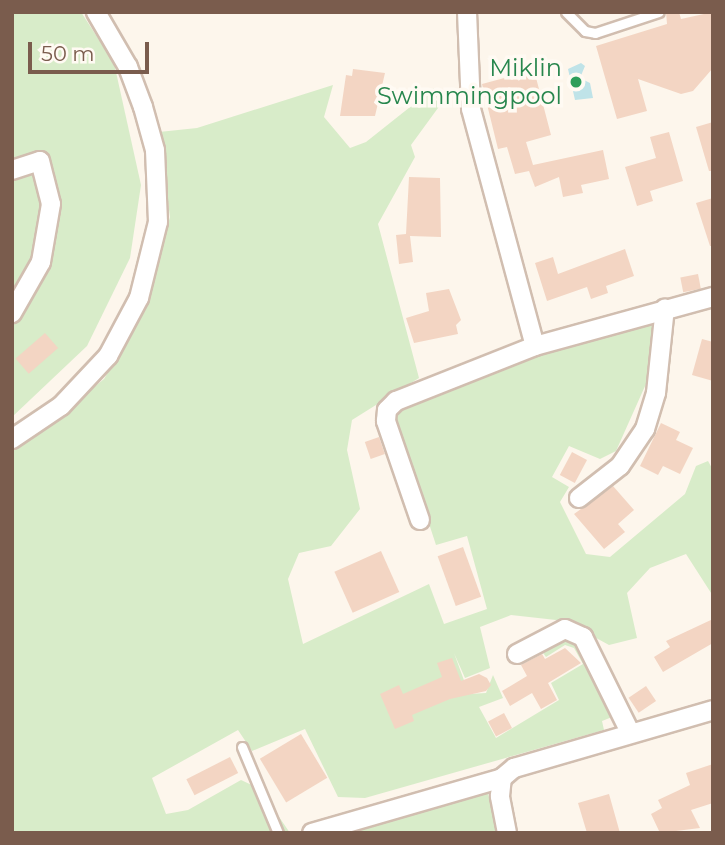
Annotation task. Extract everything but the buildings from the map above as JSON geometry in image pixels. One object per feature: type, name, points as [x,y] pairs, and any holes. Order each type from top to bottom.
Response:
[{"type":"street","points":[[12,439],[61,406],[108,356],[139,298],[158,222],[155,150],[143,107],[128,67],[96,12]]},
{"type":"street","points":[[467,12],[471,109],[535,346]]},
{"type":"street","points":[[12,170],[40,161],[51,204],[41,262],[12,313]]},
{"type":"street","points":[[420,520],[386,421],[387,410],[422,388],[535,346],[665,308],[713,297]]},
{"type":"street","points":[[579,498],[620,466],[645,429],[656,393],[665,308]]},
{"type":"street","points":[[517,654],[565,629],[583,637],[591,646],[630,732]]},
{"type":"street","points":[[312,833],[502,778],[528,761],[713,710]]},
{"type":"street","points":[[502,778],[500,796],[507,833]]},
{"type":"lane","points":[[566,12],[585,31],[595,33],[659,12]]},
{"type":"lane","points":[[242,747],[278,833]]},
{"type":"green space","points":[[12,12],[81,12],[114,63],[141,185],[130,258],[87,346],[12,417]]},
{"type":"green space","points":[[333,85],[324,117],[350,148],[366,142],[434,88],[446,97],[411,145],[415,157],[378,224],[419,378],[352,420],[347,450],[360,509],[331,546],[299,553],[288,579],[303,644],[429,584],[444,624],[487,609],[467,536],[436,545],[392,411],[432,392],[593,334],[655,325],[654,366],[616,451],[600,459],[569,446],[552,477],[569,487],[560,502],[586,554],[610,557],[685,494],[696,466],[708,461],[713,470],[713,596],[686,554],[650,568],[627,593],[637,638],[609,645],[565,621],[511,615],[480,627],[490,668],[465,678],[454,653],[469,694],[486,693],[493,675],[503,698],[479,707],[496,738],[559,700],[551,683],[583,664],[574,648],[565,645],[546,657],[541,650],[571,638],[586,655],[612,717],[602,721],[604,730],[365,798],[338,797],[305,729],[252,751],[238,730],[152,778],[166,814],[188,810],[241,780],[260,789],[290,833],[12,833],[12,446],[46,426],[104,379],[144,310],[170,217],[159,132],[197,128]]},
{"type":"green space","points":[[487,789],[497,833],[331,833]]},
{"type":"water","name":"Miklin Swimmingpool","points":[[581,63],[585,66],[580,78],[590,83],[593,98],[575,100],[568,69]]},
{"type":"place","name":"Miklin Swimmingpool","points":[[576,82]]}]
